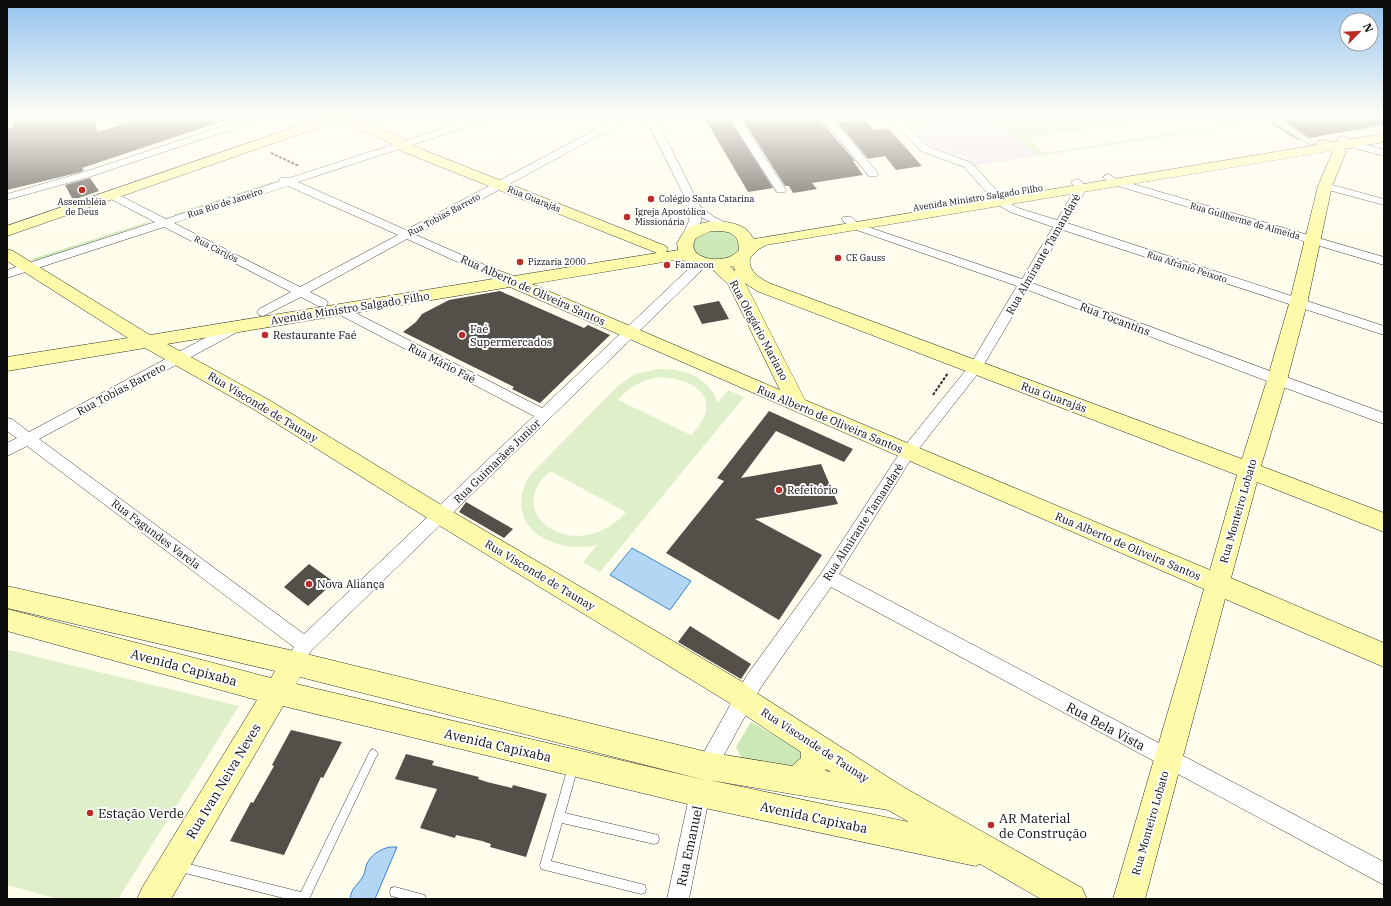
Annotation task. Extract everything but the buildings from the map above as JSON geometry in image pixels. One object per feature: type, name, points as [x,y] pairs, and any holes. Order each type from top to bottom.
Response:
[{"type":"main road","points":[[7,231],[215,159]]},
{"type":"main road","name":"Rua Guarajás","points":[[438,159],[660,248]]},
{"type":"main road","name":"Avenida Ministro Salgado Filho","points":[[1111,180],[1227,159]]},
{"type":"main road","name":"Avenida Ministro Salgado Filho","points":[[7,364],[263,312],[322,303],[676,255],[702,261],[726,263],[745,253],[752,245],[760,242],[851,223],[1240,159]]},
{"type":"main road","name":"Rua Monteiro Lobato","points":[[1129,899],[1249,469],[1277,380],[1298,304],[1325,186],[1336,159]]},
{"type":"main road","name":"Avenida Ministro Salgado Filho","points":[[7,353],[236,327],[340,310],[678,245],[687,237],[705,227],[719,226],[755,234],[851,223]]},
{"type":"main road","name":"Rua Guarajás","points":[[733,229],[748,242],[742,267],[747,276],[756,283],[770,290],[975,368],[1249,469],[1384,523]]},
{"type":"main road","points":[[687,237],[685,249],[702,261]]},
{"type":"main road","name":"Rua Olegário Mariano","points":[[702,261],[721,269],[731,276],[798,405]]},
{"type":"main road","name":"Rua Visconde de Taunay","points":[[13,264],[262,405],[440,515],[736,693],[895,798],[1071,899]]},
{"type":"main road","name":"Rua Alberto de Oliveira Santos","points":[[505,278],[629,333],[1384,655]]},
{"type":"main road","points":[[744,299],[748,294],[754,291],[770,290]]},
{"type":"main road","points":[[7,597],[300,654],[707,766],[797,780],[895,798]]},
{"type":"main road","name":"Avenida Capixaba","points":[[7,620],[276,692],[700,793],[993,854]]},
{"type":"main road","name":"Rua Ivan Neiva Neves","points":[[152,899],[300,654]]},
{"type":"main road","points":[[797,780],[814,765],[817,756],[811,742]]},
{"type":"main road","points":[[700,793],[707,766]]},
{"type":"street","points":[[7,197],[85,175],[132,159]]},
{"type":"street","name":"Rua Rio de Janeiro","points":[[284,180],[305,169],[340,159]]},
{"type":"street","name":"Rua Rio de Janeiro","points":[[13,264],[160,220],[348,159]]},
{"type":"street","name":"Rua Tobias Barreto","points":[[263,312],[548,159]]},
{"type":"street","points":[[671,159],[695,208],[695,221],[687,237]]},
{"type":"street","points":[[761,159],[780,190]]},
{"type":"street","points":[[861,159],[873,174]]},
{"type":"street","name":"Rua Afrânio Peixoto","points":[[955,159],[968,165],[998,198],[1014,210],[1384,331]]},
{"type":"street","name":"Rua Alberto de Oliveira Santos","points":[[284,180],[505,278]]},
{"type":"street","name":"Rua Guilherme de Almeida","points":[[1111,180],[1384,261]]},
{"type":"street","name":"Rua Almirante Tamandaré","points":[[707,766],[743,699],[828,577],[908,452],[975,368],[1026,286],[1079,185]]},
{"type":"street","points":[[1325,186],[1384,202]]},
{"type":"street","name":"Rua Carijós","points":[[111,195],[322,303]]},
{"type":"street","points":[[695,208],[710,219],[733,229]]},
{"type":"street","name":"Rua Tocantins","points":[[851,223],[1026,286],[1384,419]]},
{"type":"street","name":"Rua Guimarães Junior","points":[[300,654],[440,515],[702,261]]},
{"type":"street","name":"Rua Mário Faé","points":[[340,310],[544,415]]},
{"type":"street","name":"Rua Tobias Barreto","points":[[7,450],[236,327]]},
{"type":"street","name":"Rua Fagundes Varela","points":[[7,422],[300,654]]},
{"type":"street","name":"Rua Bela Vista","points":[[828,577],[1384,874]]},
{"type":"street","name":"Rua Emanuel","points":[[678,899],[700,793]]},
{"type":"lane","points":[[173,865],[303,898],[373,754]]},
{"type":"lane","points":[[574,763],[545,865],[641,889]]},
{"type":"lane","points":[[559,817],[654,839]]},
{"type":"lane","points":[[394,892],[421,899]]},
{"type":"path","points":[[283,159],[305,169]]},
{"type":"shaded area","points":[[968,159],[1016,159],[977,165]]},
{"type":"green space","points":[[272,182],[273,183],[175,215],[174,214]]},
{"type":"green space","points":[[148,222],[149,223],[33,261],[32,259]]},
{"type":"green space","points":[[706,230],[731,231],[743,244],[736,256],[715,261],[696,255],[690,240]]},
{"type":"green space","points":[[658,369],[668,369],[686,373],[702,380],[714,394],[718,403],[728,390],[744,397],[600,572],[583,562],[597,545],[580,547],[563,545],[548,540],[535,532],[526,522],[521,508],[522,493],[530,475],[618,386],[635,374]],"holes":[[[659,377],[677,379],[686,382],[701,392],[705,399],[706,407],[704,417],[691,435],[618,400],[636,385]],[[550,471],[626,512],[607,528],[587,535],[568,535],[551,529],[539,518],[534,504],[537,488]]]},
{"type":"green space","name":"Estação Verde","points":[[9,650],[239,706],[118,899],[58,899],[7,885],[7,652]]},
{"type":"green space","points":[[751,722],[805,753],[799,770],[743,761],[736,747]]},
{"type":"water","points":[[632,548],[691,581],[670,610],[610,575]]},
{"type":"water","points":[[390,847],[397,847],[375,899],[350,899],[353,890],[364,875],[366,866],[370,859],[379,851]]},
{"type":"place","name":"Assembléia de Deus","points":[[82,190]]},
{"type":"place","name":"Colégio Santa Catarina","points":[[651,199]]},
{"type":"place","name":"Igreja Apostólica Missionária","points":[[627,217]]},
{"type":"place","name":"CE Gauss","points":[[838,258]]},
{"type":"place","name":"Pizzaria 2000","points":[[520,262]]},
{"type":"place","name":"Famacon","points":[[667,265]]},
{"type":"place","name":"Restaurante Faé","points":[[265,335]]},
{"type":"place","name":"Faé Supermercados","points":[[462,335]]},
{"type":"place","name":"Refeitório","points":[[779,490]]},
{"type":"place","name":"Nova Aliança","points":[[309,584]]},
{"type":"place","name":"Estação Verde","points":[[90,813]]},
{"type":"place","name":"AR Material de Construção","points":[[991,825]]}]
